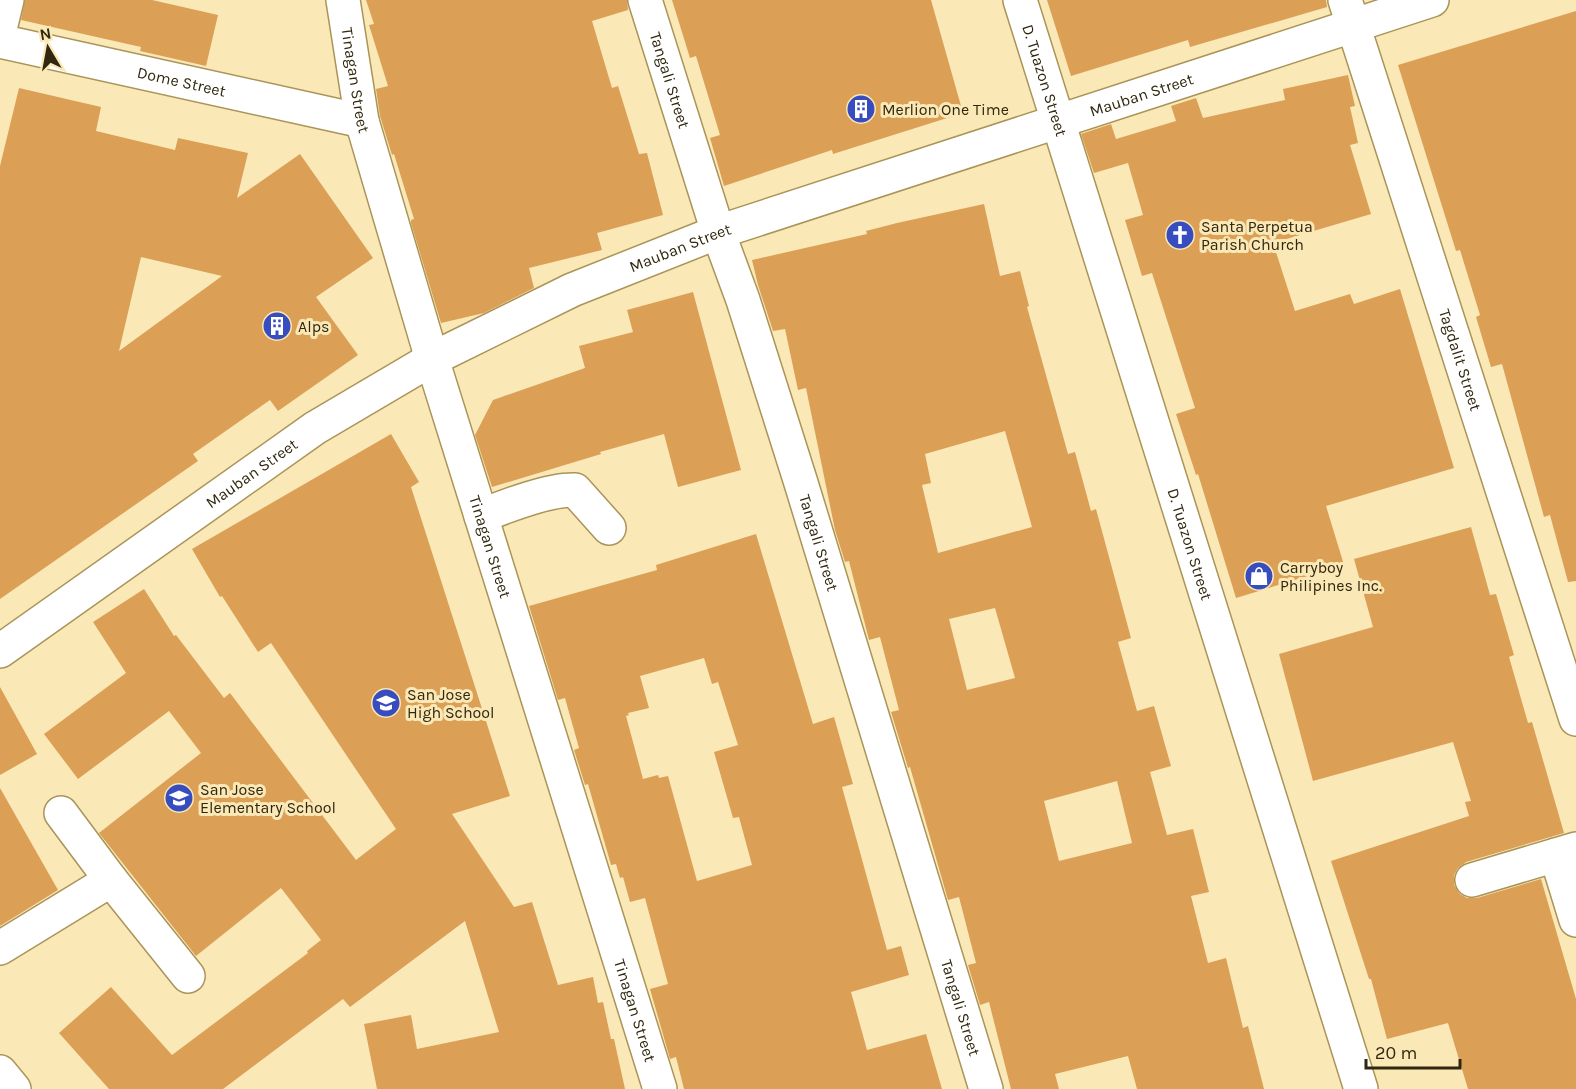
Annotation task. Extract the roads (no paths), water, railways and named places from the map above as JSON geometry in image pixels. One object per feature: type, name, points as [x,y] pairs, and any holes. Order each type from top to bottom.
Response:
[{"type":"street","points":[[0,28],[7,0]]},
{"type":"street","name":"Tinagan Street","points":[[343,0],[362,121],[480,516],[660,1089]]},
{"type":"street","name":"Tangali Street","points":[[645,0],[718,232],[743,300],[801,483],[986,1089]]},
{"type":"street","name":"D. Tuazon Street","points":[[1020,0],[1361,1089]]},
{"type":"street","name":"Mauban Street","points":[[0,651],[315,428],[432,359],[573,290],[718,232],[1058,121],[1350,13],[1432,0]]},
{"type":"street","name":"Tagdalit Street","points":[[1350,13],[1576,720]]},
{"type":"street","name":"Dome Street","points":[[0,41],[362,121]]},
{"type":"street","points":[[480,516],[515,503],[566,490],[575,490],[609,528]]},
{"type":"street","points":[[62,813],[111,880],[188,975]]},
{"type":"street","points":[[1472,880],[1566,852],[1576,920]]},
{"type":"street","points":[[0,948],[111,880]]},
{"type":"street","points":[[0,1072],[14,1089]]},
{"type":"place","name":"Merlion One Time","points":[[861,109]]},
{"type":"place","name":"Santa Perpetua Parish Church","points":[[1180,235]]},
{"type":"place","name":"Alps","points":[[277,326]]},
{"type":"place","name":"Carryboy Philipines Inc.","points":[[1259,576]]},
{"type":"place","name":"San Jose High School","points":[[386,703]]},
{"type":"place","name":"San Jose Elementary School","points":[[179,798]]}]
